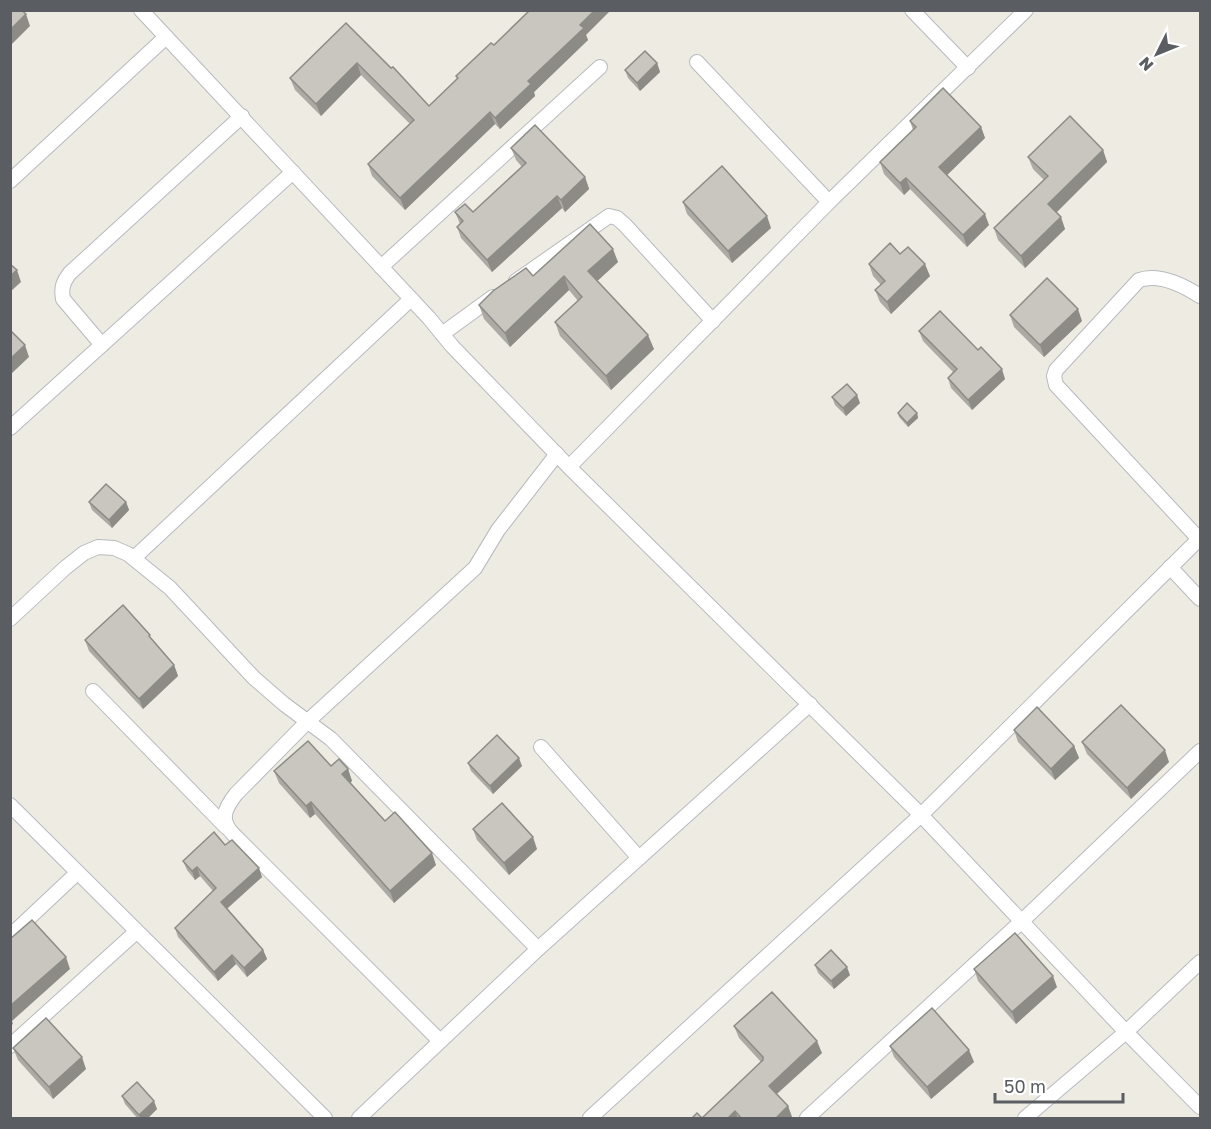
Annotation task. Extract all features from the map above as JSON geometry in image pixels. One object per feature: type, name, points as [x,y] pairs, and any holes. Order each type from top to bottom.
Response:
[{"type":"street","points":[[141,10],[556,454],[921,815],[1200,1107]]},
{"type":"street","points":[[912,10],[968,68]]},
{"type":"street","points":[[569,467],[829,202],[1026,10]]},
{"type":"street","points":[[10,181],[166,38]]},
{"type":"street","points":[[697,62],[829,202]]},
{"type":"street","points":[[381,267],[600,67]]},
{"type":"street","points":[[102,345],[63,299],[64,282],[70,273],[242,117]]},
{"type":"street","points":[[10,428],[293,172]]},
{"type":"street","points":[[442,334],[609,216],[617,218],[626,225],[712,321]]},
{"type":"street","points":[[590,1119],[921,815],[1200,538],[1056,385],[1054,376],[1056,370],[1139,280],[1150,277],[1161,279],[1191,290],[1200,296]]},
{"type":"street","points":[[134,558],[411,299]]},
{"type":"street","points":[[227,828],[223,816],[226,806],[236,794],[308,721],[474,568],[498,530],[556,454]]},
{"type":"street","points":[[10,619],[65,567],[84,553],[98,547],[114,548],[134,558],[170,588],[254,678],[331,740],[538,949]]},
{"type":"street","points":[[1170,567],[1200,599]]},
{"type":"street","points":[[93,691],[440,1041]]},
{"type":"street","points":[[359,1119],[538,949],[810,704]]},
{"type":"street","points":[[541,747],[639,858]]},
{"type":"street","points":[[807,1119],[1022,921],[1200,751]]},
{"type":"street","points":[[10,805],[325,1119]]},
{"type":"street","points":[[10,936],[76,873]]},
{"type":"street","points":[[10,1046],[136,932]]},
{"type":"street","points":[[1025,1119],[1126,1032],[1200,962]]},
{"type":"building","points":[[10,10],[21,10],[26,14],[10,30]]},
{"type":"building","points":[[530,10],[595,10],[580,25],[584,28],[528,81],[531,84],[495,118],[490,112],[400,198],[368,164],[414,120],[357,63],[316,104],[290,78],[346,23],[391,68],[393,67],[429,106],[458,78],[456,76],[491,43],[494,45]]},
{"type":"building","points":[[645,51],[657,63],[637,83],[625,70]]},
{"type":"building","points":[[943,88],[981,127],[939,167],[985,214],[963,235],[906,178],[900,183],[880,162],[916,127],[910,121]]},
{"type":"building","points":[[1070,116],[1103,150],[1048,204],[1061,217],[1021,256],[994,228],[1048,176],[1028,157]]},
{"type":"building","points":[[535,125],[585,177],[561,200],[557,196],[487,260],[457,227],[463,221],[455,212],[465,204],[473,212],[526,163],[511,148]]},
{"type":"building","points":[[722,166],[767,216],[728,251],[683,202]]},
{"type":"building","points":[[590,224],[613,249],[588,271],[648,335],[606,376],[555,322],[582,297],[564,276],[505,333],[479,305],[493,291],[526,268],[533,276]]},
{"type":"building","points":[[890,243],[900,254],[908,247],[925,264],[887,302],[875,290],[885,281],[869,264]]},
{"type":"building","points":[[10,264],[17,270],[10,276]]},
{"type":"building","points":[[1047,278],[1078,309],[1040,345],[1010,315]]},
{"type":"building","points":[[940,311],[978,350],[981,347],[1002,369],[968,400],[948,378],[957,369],[919,331]]},
{"type":"building","points":[[10,330],[25,345],[10,359]]},
{"type":"building","points":[[847,384],[857,395],[843,408],[832,397]]},
{"type":"building","points":[[907,403],[917,413],[907,423],[898,413]]},
{"type":"building","points":[[106,484],[126,502],[109,520],[89,502]]},
{"type":"building","points":[[123,605],[174,665],[139,699],[85,640]]},
{"type":"building","points":[[1121,705],[1165,750],[1127,788],[1082,742]]},
{"type":"building","points":[[1037,707],[1074,746],[1051,769],[1014,730]]},
{"type":"building","points":[[497,735],[519,758],[490,786],[468,763]]},
{"type":"building","points":[[308,741],[331,766],[339,759],[348,769],[342,774],[385,821],[395,812],[432,853],[390,891],[311,802],[306,806],[274,771]]},
{"type":"building","points":[[502,803],[533,837],[504,863],[473,829]]},
{"type":"building","points":[[214,832],[225,845],[232,840],[259,868],[221,902],[263,950],[244,968],[232,955],[214,972],[175,928],[216,888],[197,867],[192,871],[183,861]]},
{"type":"building","points":[[32,920],[66,957],[10,1006],[10,939]]},
{"type":"building","points":[[1015,933],[1053,976],[1012,1012],[974,969]]},
{"type":"building","points":[[831,950],[847,967],[831,981],[815,965]]},
{"type":"building","points":[[772,992],[817,1041],[769,1086],[788,1106],[775,1119],[742,1119],[735,1111],[727,1119],[691,1119],[697,1113],[702,1118],[763,1060],[763,1057],[734,1026]]},
{"type":"building","points":[[932,1008],[969,1050],[927,1087],[890,1046]]},
{"type":"building","points":[[46,1018],[82,1057],[49,1087],[13,1048]]},
{"type":"building","points":[[137,1082],[154,1101],[139,1115],[122,1096]]}]
